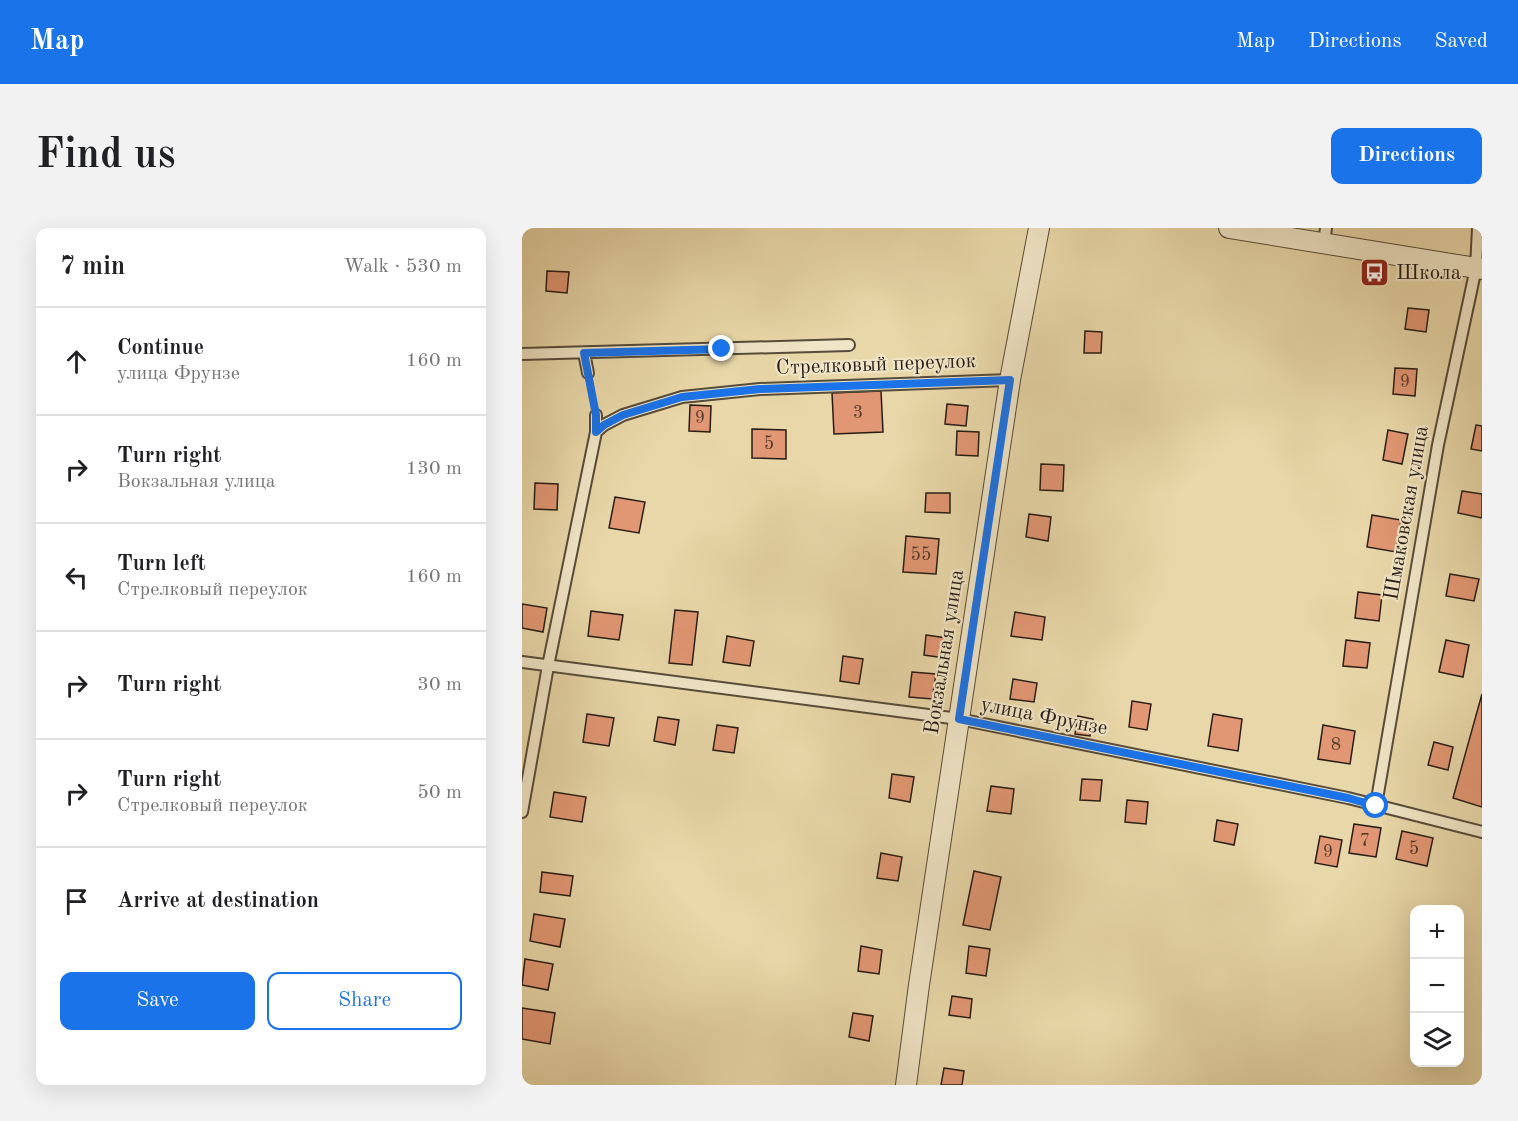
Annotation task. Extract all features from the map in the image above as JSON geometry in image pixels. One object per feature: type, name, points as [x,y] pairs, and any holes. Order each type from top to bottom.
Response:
[{"type":"street","name":"Вокзальная улица","points":[[906,1085],[1010,380],[1039,228]]},
{"type":"street","points":[[1229,228],[1325,236],[1479,269]]},
{"type":"lane","name":"Шмаковская улица","points":[[1376,806],[1438,445],[1479,269],[1478,228]]},
{"type":"lane","name":"Стрелковый переулок","points":[[522,354],[849,345]]},
{"type":"lane","points":[[584,353],[588,373]]},
{"type":"lane","name":"Стрелковый переулок","points":[[600,428],[623,415],[682,397],[760,389],[1010,380]]},
{"type":"lane","points":[[522,812],[548,666],[600,428],[596,415]]},
{"type":"lane","name":"улица Фрунзе","points":[[522,662],[959,719],[1348,798],[1482,832]]},
{"type":"path","points":[[588,373],[596,415]]},
{"type":"building","points":[[547,271],[569,272],[567,293],[546,291]]},
{"type":"building","points":[[1408,308],[1429,310],[1426,332],[1405,329]]},
{"type":"building","points":[[1085,331],[1102,332],[1101,353],[1084,353]]},
{"type":"building","points":[[1395,368],[1417,369],[1415,396],[1393,394]]},
{"type":"building","points":[[881,391],[883,432],[834,434],[832,393]]},
{"type":"building","points":[[947,404],[968,406],[966,426],[945,424]]},
{"type":"building","points":[[690,405],[711,406],[710,432],[689,431]]},
{"type":"building","points":[[1476,425],[1482,426],[1482,451],[1471,449]]},
{"type":"building","points":[[752,429],[786,430],[786,459],[752,458]]},
{"type":"building","points":[[1388,430],[1408,434],[1402,464],[1383,460]]},
{"type":"building","points":[[957,431],[979,432],[978,456],[956,455]]},
{"type":"building","points":[[1041,464],[1064,465],[1063,491],[1040,490]]},
{"type":"building","points":[[535,483],[558,484],[557,510],[534,509]]},
{"type":"building","points":[[1462,491],[1482,494],[1482,518],[1458,513]]},
{"type":"building","points":[[926,493],[950,493],[950,513],[925,512]]},
{"type":"building","points":[[615,497],[645,502],[639,533],[609,528]]},
{"type":"building","points":[[1029,514],[1051,517],[1048,541],[1026,537]]},
{"type":"building","points":[[1372,515],[1401,520],[1396,552],[1367,547]]},
{"type":"building","points":[[906,536],[939,539],[936,574],[903,572]]},
{"type":"building","points":[[1450,574],[1479,579],[1474,601],[1446,596]]},
{"type":"building","points":[[1358,592],[1382,595],[1379,621],[1355,618]]},
{"type":"building","points":[[522,604],[547,608],[543,632],[522,628]]},
{"type":"building","points":[[675,610],[698,612],[692,665],[669,663]]},
{"type":"building","points":[[591,611],[623,615],[619,640],[588,636]]},
{"type":"building","points":[[1015,612],[1045,617],[1042,640],[1011,636]]},
{"type":"building","points":[[926,635],[947,638],[945,658],[924,655]]},
{"type":"building","points":[[727,636],[754,641],[750,666],[723,662]]},
{"type":"building","points":[[1346,640],[1370,643],[1367,668],[1343,666]]},
{"type":"building","points":[[1446,640],[1469,645],[1463,677],[1439,672]]},
{"type":"building","points":[[843,656],[863,659],[859,684],[840,681]]},
{"type":"building","points":[[912,672],[936,674],[932,699],[909,697]]},
{"type":"building","points":[[1013,679],[1037,683],[1034,702],[1010,699]]},
{"type":"building","points":[[1482,694],[1482,807],[1453,798]]},
{"type":"building","points":[[1132,701],[1151,704],[1147,730],[1129,727]]},
{"type":"building","points":[[587,714],[614,718],[609,746],[583,742]]},
{"type":"building","points":[[1213,714],[1242,719],[1238,751],[1208,746]]},
{"type":"building","points":[[1078,716],[1093,719],[1090,736],[1075,734]]},
{"type":"building","points":[[658,717],[679,720],[675,745],[654,741]]},
{"type":"building","points":[[717,725],[738,728],[734,753],[713,750]]},
{"type":"building","points":[[1323,725],[1355,731],[1350,764],[1318,759]]},
{"type":"building","points":[[1434,742],[1453,747],[1448,770],[1428,765]]},
{"type":"building","points":[[892,774],[914,777],[910,802],[889,798]]},
{"type":"building","points":[[1082,779],[1102,780],[1100,801],[1080,800]]},
{"type":"building","points":[[991,786],[1014,789],[1011,814],[987,811]]},
{"type":"building","points":[[554,792],[586,797],[582,822],[550,817]]},
{"type":"building","points":[[1127,800],[1148,802],[1146,824],[1125,822]]},
{"type":"building","points":[[1217,820],[1238,824],[1234,845],[1214,841]]},
{"type":"building","points":[[1354,824],[1381,828],[1376,857],[1349,853]]},
{"type":"building","points":[[1402,831],[1433,838],[1427,866],[1396,859]]},
{"type":"building","points":[[1320,836],[1342,840],[1337,867],[1315,863]]},
{"type":"building","points":[[881,853],[902,857],[898,881],[877,878]]},
{"type":"building","points":[[974,871],[1001,877],[990,930],[963,925]]},
{"type":"building","points":[[542,872],[573,876],[570,896],[540,892]]},
{"type":"building","points":[[534,914],[565,919],[560,947],[530,941]]},
{"type":"building","points":[[861,946],[882,950],[879,974],[858,971]]},
{"type":"building","points":[[969,946],[990,949],[986,976],[966,973]]},
{"type":"building","points":[[525,959],[553,964],[548,990],[522,985]]},
{"type":"building","points":[[952,996],[972,999],[970,1018],[949,1015]]},
{"type":"building","points":[[522,1008],[555,1013],[550,1044],[522,1039]]},
{"type":"building","points":[[853,1013],[873,1016],[869,1041],[849,1037]]},
{"type":"building","points":[[944,1068],[964,1071],[962,1085],[941,1085]]},
{"type":"place","name":"Школа","points":[[1375,273]]},
{"type":"route","points":[[722,349],[584,353],[596,415],[596,432],[623,415],[682,397],[760,389],[1010,380],[959,719],[1348,798],[1376,806]]}]
